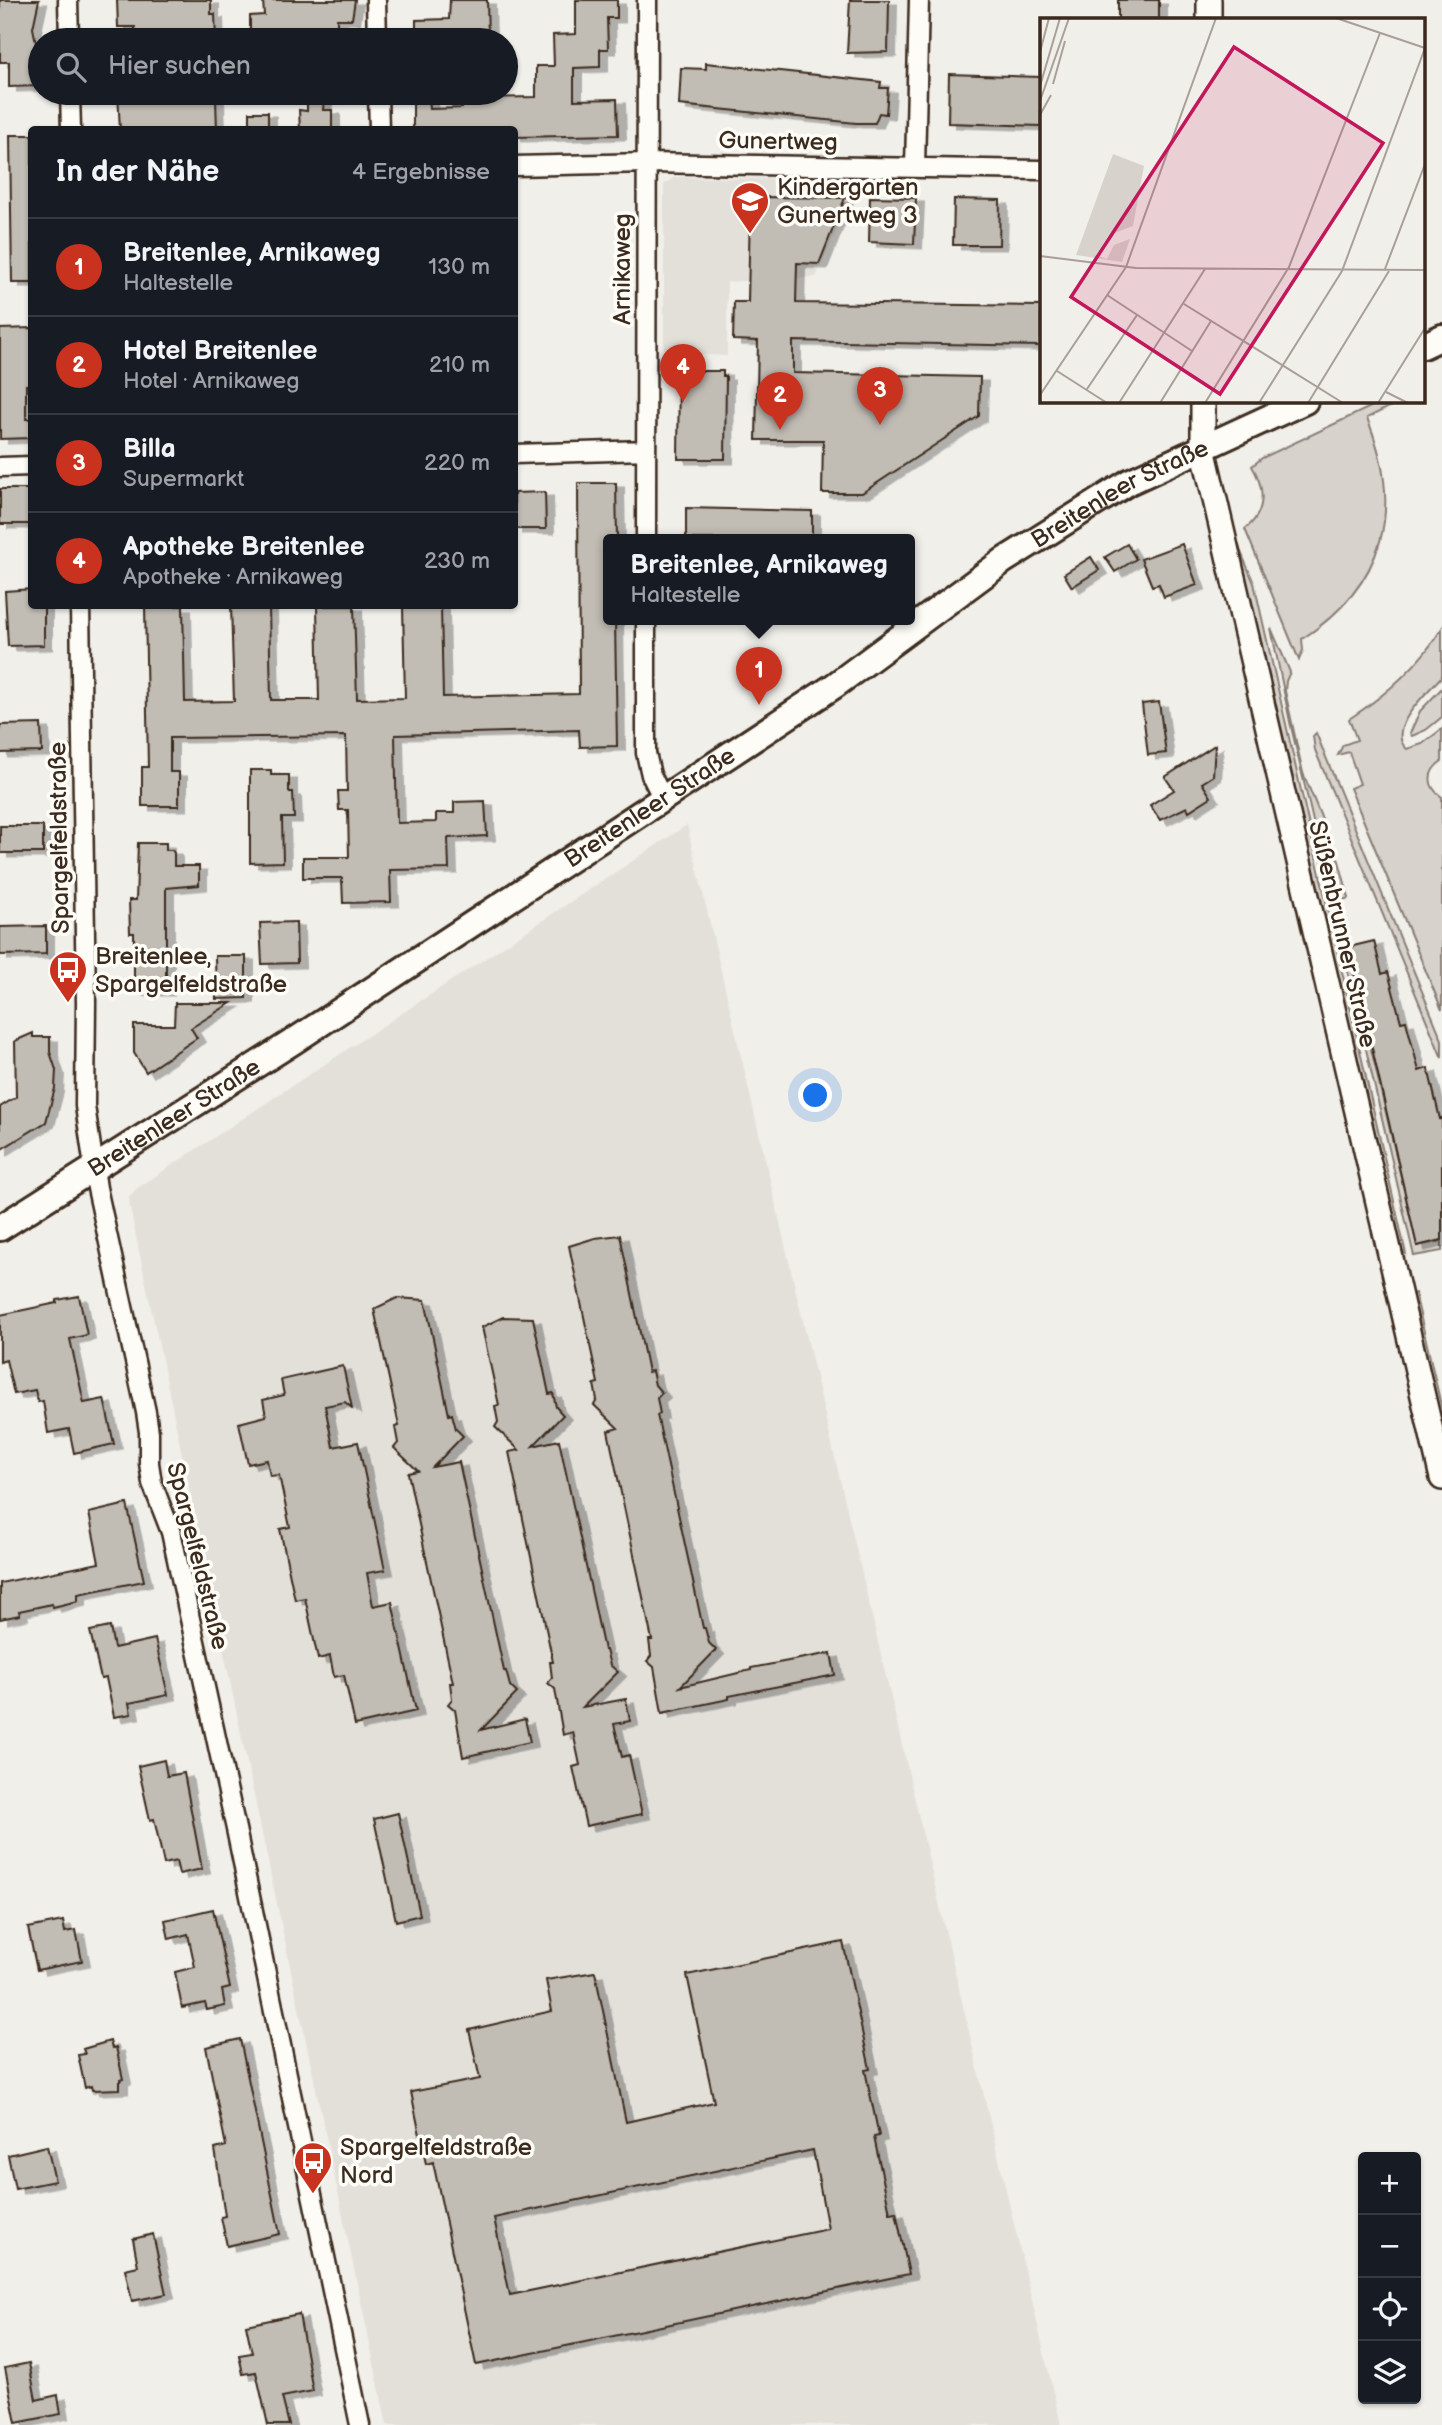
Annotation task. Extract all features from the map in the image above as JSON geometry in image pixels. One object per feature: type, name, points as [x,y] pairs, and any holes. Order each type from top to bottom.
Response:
[{"type":"main road","points":[[1424,346],[1442,337]]},
{"type":"main road","name":"Breitenleer Straße","points":[[0,1228],[293,1041],[834,686],[1003,561],[1129,482],[1303,402]]},
{"type":"street","points":[[68,0],[69,28]]},
{"type":"street","points":[[376,0],[377,28]]},
{"type":"street","name":"Arnikaweg","points":[[646,534],[647,0]]},
{"type":"street","points":[[915,167],[919,0]]},
{"type":"street","points":[[1209,0],[1209,18]]},
{"type":"street","points":[[70,105],[71,126]]},
{"type":"street","points":[[378,105],[379,126]]},
{"type":"street","name":"Gunertweg","points":[[518,166],[648,163],[1040,170]]},
{"type":"street","name":"Süßenbrunner Straße","points":[[1203,402],[1203,448],[1442,1478]]},
{"type":"street","points":[[518,454],[646,450]]},
{"type":"street","points":[[0,467],[28,466]]},
{"type":"street","name":"Spargelfeldstraße","points":[[80,609],[85,1106],[93,1168],[146,1412],[152,1483],[171,1532],[239,1842],[360,2425]]},
{"type":"street","points":[[646,625],[646,753],[663,799]]},
{"type":"shaded area","name":"Kindergarten Gunertweg 3","points":[[674,177],[853,180],[854,192],[816,277],[727,282],[727,356],[664,353],[664,185]]},
{"type":"shaded area","points":[[1381,402],[1399,402],[1367,418],[1378,451],[1384,483],[1385,513],[1380,542],[1369,569],[1353,594],[1302,639],[1303,650],[1299,660],[1245,529],[1257,515],[1262,499],[1252,466],[1262,458]]},
{"type":"shaded area","points":[[1227,519],[1254,583],[1406,1254],[1397,1247]]},
{"type":"shaded area","points":[[1271,628],[1290,672],[1285,691],[1303,773],[1339,861],[1349,898],[1334,902],[1343,946],[1347,946],[1417,1246],[1442,1241],[1442,1251],[1414,1256],[1290,722]]},
{"type":"shaded area","points":[[1442,628],[1442,676],[1411,711],[1401,732],[1401,741],[1407,749],[1422,744],[1442,729],[1442,761],[1433,769],[1430,779],[1433,788],[1442,797],[1442,1010],[1350,788],[1360,784],[1349,752],[1338,755],[1343,745],[1357,740],[1349,719],[1401,679],[1423,655]]},
{"type":"shaded area","points":[[1442,688],[1442,717],[1426,730],[1412,736],[1410,733],[1420,711]]},
{"type":"shaded area","points":[[1316,733],[1442,1040],[1442,1058],[1315,750],[1313,736]]},
{"type":"shaded area","points":[[687,825],[1061,2425],[387,2425],[129,1197],[136,1189]]},
{"type":"shaded area","points":[[1415,1293],[1442,1409],[1442,1449],[1409,1295]]},
{"type":"building","points":[[0,0],[39,0],[33,28],[28,28],[28,86],[9,87],[9,62],[0,62]]},
{"type":"building","points":[[117,0],[211,0],[211,14],[215,14],[216,28],[118,27]]},
{"type":"building","points":[[263,0],[355,0],[352,19],[337,19],[337,28],[250,28],[250,16],[264,15]]},
{"type":"building","points":[[450,0],[487,0],[488,28],[416,28],[416,20],[449,19]]},
{"type":"building","points":[[576,0],[617,0],[617,18],[607,18],[608,49],[600,49],[600,67],[574,68],[574,100],[617,99],[618,135],[518,137],[518,126],[413,126],[413,105],[430,105],[430,109],[462,108],[462,105],[518,105],[518,97],[536,97],[536,66],[554,66],[553,35],[576,34]]},
{"type":"building","points":[[850,0],[889,0],[888,52],[847,53]]},
{"type":"building","points":[[1118,0],[1159,0],[1159,18],[1118,18]]},
{"type":"building","points":[[706,63],[881,82],[880,88],[888,88],[886,114],[879,113],[875,123],[856,123],[679,105],[681,68],[706,69]]},
{"type":"building","points":[[949,74],[1040,77],[1040,126],[948,123]]},
{"type":"building","points":[[119,105],[216,105],[217,126],[120,126]]},
{"type":"building","points":[[307,105],[324,105],[323,110],[332,110],[332,126],[300,126],[299,110],[307,111]]},
{"type":"building","points":[[250,112],[268,112],[268,126],[250,126]]},
{"type":"building","points":[[10,135],[28,135],[28,283],[12,283]]},
{"type":"building","points":[[758,197],[845,198],[819,264],[797,263],[796,303],[1040,306],[1040,346],[793,341],[793,373],[980,377],[979,416],[862,493],[822,493],[823,440],[756,440],[758,341],[733,340],[734,302],[748,302],[750,208],[757,209]]},
{"type":"building","points":[[870,197],[916,198],[914,244],[869,242]]},
{"type":"building","points":[[954,199],[1000,200],[999,245],[953,245]]},
{"type":"building","points":[[28,328],[28,438],[0,439],[0,329]]},
{"type":"building","points":[[679,371],[723,371],[723,376],[726,376],[725,459],[678,459]]},
{"type":"building","points":[[578,483],[616,483],[617,534],[603,534],[603,625],[615,625],[617,746],[580,747],[579,730],[395,735],[397,823],[436,822],[436,813],[454,813],[454,802],[485,801],[487,836],[448,838],[449,869],[390,870],[391,902],[343,903],[342,878],[303,878],[303,857],[349,857],[348,810],[339,810],[338,791],[347,791],[346,736],[170,738],[170,772],[179,772],[179,806],[142,806],[142,767],[148,767],[145,609],[183,609],[185,702],[234,701],[231,609],[269,609],[271,700],[319,700],[317,609],[354,609],[357,699],[405,698],[403,609],[441,609],[443,697],[579,694]]},
{"type":"building","points":[[0,489],[28,489],[28,524],[0,524]]},
{"type":"building","points":[[545,492],[546,529],[518,529],[518,493]]},
{"type":"building","points":[[686,508],[812,511],[812,534],[686,534]]},
{"type":"building","points":[[1127,544],[1136,559],[1115,572],[1105,557]]},
{"type":"building","points":[[1182,544],[1197,585],[1164,597],[1159,584],[1152,586],[1141,559]]},
{"type":"building","points":[[1091,557],[1099,570],[1072,587],[1064,574]]},
{"type":"building","points":[[28,589],[28,609],[44,609],[44,645],[8,646],[5,591]]},
{"type":"building","points":[[1159,702],[1166,753],[1148,755],[1142,704]]},
{"type":"building","points":[[41,724],[42,752],[0,753],[0,725]]},
{"type":"building","points":[[1215,745],[1213,776],[1202,783],[1211,797],[1189,811],[1187,807],[1160,820],[1150,805],[1174,790],[1165,777]]},
{"type":"building","points":[[250,770],[271,770],[271,775],[289,775],[294,818],[282,818],[283,862],[250,863]]},
{"type":"building","points":[[0,826],[43,826],[43,853],[0,853]]},
{"type":"building","points":[[138,843],[166,843],[166,850],[172,850],[174,853],[174,866],[199,866],[199,885],[166,888],[166,991],[134,991],[134,933],[130,933],[129,900],[136,900]]},
{"type":"building","points":[[296,922],[297,963],[262,964],[260,923]]},
{"type":"building","points":[[46,926],[46,954],[0,955],[0,927]]},
{"type":"building","points":[[1374,941],[1382,974],[1388,972],[1401,1022],[1406,1021],[1419,1071],[1428,1068],[1440,1119],[1442,1118],[1442,1240],[1417,1246],[1349,947]]},
{"type":"building","points":[[215,956],[246,956],[246,998],[216,999]]},
{"type":"building","points":[[175,1003],[231,1003],[191,1028],[197,1038],[146,1072],[134,1053],[134,1025],[174,1025]]},
{"type":"building","points":[[33,1033],[33,1037],[50,1037],[50,1052],[56,1070],[55,1088],[46,1122],[0,1150],[0,1107],[16,1097],[15,1041]]},
{"type":"building","points":[[620,1235],[648,1372],[652,1371],[655,1385],[662,1393],[657,1398],[660,1414],[657,1415],[703,1628],[709,1643],[716,1650],[680,1687],[751,1668],[831,1653],[835,1675],[729,1696],[729,1699],[662,1713],[654,1667],[647,1661],[651,1656],[649,1640],[652,1640],[608,1431],[618,1428],[594,1405],[597,1400],[594,1384],[598,1383],[569,1246],[595,1238]]},
{"type":"building","points":[[79,1296],[87,1335],[70,1339],[84,1403],[104,1399],[114,1444],[74,1453],[69,1429],[48,1433],[43,1401],[38,1402],[35,1390],[14,1394],[6,1360],[0,1362],[0,1315]]},
{"type":"building","points":[[397,1298],[425,1300],[449,1415],[452,1414],[456,1429],[463,1436],[433,1467],[459,1462],[504,1671],[510,1686],[517,1693],[481,1730],[525,1719],[530,1742],[463,1757],[455,1710],[448,1704],[452,1699],[450,1683],[453,1683],[408,1473],[418,1471],[394,1448],[398,1443],[395,1427],[399,1426],[374,1309]]},
{"type":"building","points":[[503,1317],[533,1318],[549,1394],[553,1393],[556,1407],[563,1415],[533,1446],[559,1440],[604,1650],[610,1665],[618,1672],[583,1707],[626,1699],[630,1721],[614,1724],[622,1757],[629,1755],[642,1814],[586,1826],[573,1767],[580,1765],[573,1732],[563,1735],[555,1689],[548,1683],[552,1678],[550,1662],[553,1662],[509,1452],[519,1450],[495,1427],[498,1422],[495,1406],[499,1405],[482,1327]]},
{"type":"building","points":[[343,1366],[352,1408],[345,1402],[325,1406],[333,1447],[358,1442],[385,1570],[367,1573],[373,1606],[392,1602],[416,1711],[355,1725],[344,1675],[334,1677],[330,1656],[318,1659],[305,1598],[295,1600],[280,1529],[290,1527],[279,1475],[270,1476],[267,1460],[248,1464],[239,1423],[266,1416],[263,1400],[284,1395],[281,1380]]},
{"type":"building","points":[[127,1504],[144,1581],[78,1594],[78,1601],[19,1611],[20,1615],[0,1619],[0,1583],[99,1563],[89,1513]]},
{"type":"building","points":[[110,1627],[114,1648],[155,1639],[168,1695],[129,1703],[131,1714],[114,1717],[106,1678],[101,1679],[90,1631]]},
{"type":"building","points":[[164,1760],[167,1776],[184,1773],[202,1869],[179,1874],[176,1861],[164,1864],[154,1819],[150,1820],[138,1766]]},
{"type":"building","points":[[398,1813],[420,1915],[396,1921],[374,1819]]},
{"type":"building","points":[[213,1909],[230,1988],[222,1990],[225,2006],[207,2010],[205,2003],[182,2008],[175,1972],[195,1967],[188,1934],[169,1939],[165,1920]]},
{"type":"building","points":[[63,1921],[65,1932],[76,1930],[82,1961],[37,1970],[28,1928]]},
{"type":"building","points":[[843,1942],[870,2069],[865,2070],[879,2136],[874,2137],[890,2213],[896,2212],[909,2274],[476,2365],[433,2162],[426,2164],[411,2092],[480,2079],[469,2030],[552,2011],[546,1980],[595,1972],[626,2122],[714,2102],[687,1975]],"holes":[[[813,2150],[828,2229],[510,2295],[494,2218]]]},
{"type":"building","points":[[240,2039],[280,2234],[227,2246],[221,2217],[225,2216],[215,2149],[226,2146],[206,2047]]},
{"type":"building","points":[[110,2041],[112,2048],[116,2047],[123,2079],[120,2080],[120,2089],[92,2090],[91,2086],[85,2088],[78,2055],[85,2054],[83,2049]]},
{"type":"building","points":[[47,2146],[55,2181],[15,2189],[8,2155]]},
{"type":"building","points":[[153,2234],[166,2294],[132,2301],[125,2269],[138,2266],[133,2239]]},
{"type":"building","points":[[299,2314],[313,2391],[282,2397],[289,2425],[268,2425],[256,2372],[243,2374],[239,2355],[252,2353],[246,2325]]},
{"type":"building","points":[[29,2363],[36,2400],[58,2395],[61,2414],[16,2423],[5,2368]]},
{"type":"place","name":"Kindergarten Gunertweg 3","points":[[750,235]]},
{"type":"place","name":"Apotheke Breitenlee","points":[[683,402]]},
{"type":"place","name":"Billa","points":[[880,425]]},
{"type":"place","name":"Hotel Breitenlee","points":[[780,430]]},
{"type":"place","name":"Breitenlee, Arnikaweg","points":[[759,705]]},
{"type":"place","name":"Breitenlee, Spargelfeldstraße","points":[[68,1004]]},
{"type":"place","name":"Spargelfeldstraße Nord","points":[[313,2195]]}]
